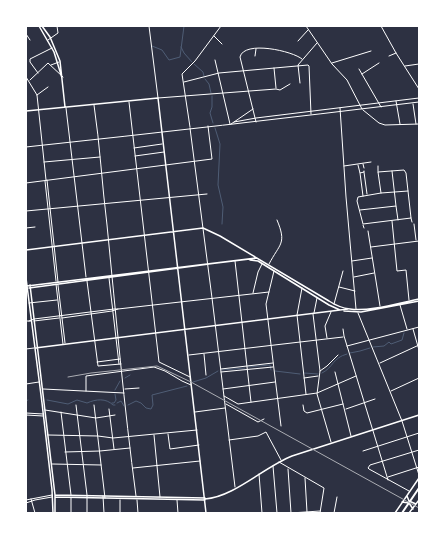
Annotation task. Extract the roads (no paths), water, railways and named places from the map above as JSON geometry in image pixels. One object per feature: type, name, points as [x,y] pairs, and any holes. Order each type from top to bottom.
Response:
[{"type":"highway","points":[[402,513],[419,488]]},
{"type":"main road","points":[[39,26],[49,39],[59,62]]},
{"type":"main road","points":[[42,26],[59,62],[66,107]]},
{"type":"main road","points":[[26,111],[158,98],[206,513]]},
{"type":"main road","points":[[26,250],[203,228],[220,236],[269,265],[302,288],[333,305],[356,310],[419,300]]},
{"type":"main road","points":[[28,287],[257,258]]},
{"type":"main road","points":[[245,260],[258,261],[274,269],[341,310],[358,313],[419,300]]},
{"type":"main road","points":[[26,278],[32,303],[40,375]]},
{"type":"main road","points":[[28,287],[30,320],[41,382],[54,496],[54,513]]},
{"type":"main road","points":[[331,311],[333,305]]},
{"type":"main road","points":[[35,348],[241,321],[348,309]]},
{"type":"main road","points":[[54,496],[71,498],[120,497],[205,499],[222,496],[280,461],[310,449],[419,415]]},
{"type":"main road","points":[[395,513],[419,478]]},
{"type":"main road","points":[[54,496],[71,495],[87,497]]},
{"type":"main road","points":[[407,496],[409,501],[416,504]]},
{"type":"main road","points":[[409,513],[419,500]]},
{"type":"main road","points":[[402,502],[409,503],[413,509]]},
{"type":"street","points":[[49,39],[58,33],[57,26]]},
{"type":"street","points":[[149,26],[158,98],[276,89],[282,90],[290,84]]},
{"type":"street","points":[[221,26],[195,61],[182,74],[208,264],[235,488]]},
{"type":"street","points":[[306,26],[332,64],[347,80],[362,109],[379,123],[385,125],[419,124]]},
{"type":"street","points":[[381,26],[419,89]]},
{"type":"street","points":[[298,41],[309,29]]},
{"type":"street","points":[[26,34],[30,40]]},
{"type":"street","points":[[214,36],[222,44]]},
{"type":"street","points":[[300,83],[298,65],[318,42]]},
{"type":"street","points":[[38,73],[30,62],[31,58],[52,48]]},
{"type":"street","points":[[256,122],[240,57],[242,52],[252,48],[268,49],[298,56],[302,59]]},
{"type":"street","points":[[255,56],[257,48]]},
{"type":"street","points":[[332,64],[371,51]]},
{"type":"street","points":[[389,56],[396,53]]},
{"type":"street","points":[[215,60],[230,124]]},
{"type":"street","points":[[29,81],[48,63],[50,65],[59,62]]},
{"type":"street","points":[[362,74],[379,63]]},
{"type":"street","points":[[404,66],[419,64]]},
{"type":"street","points":[[50,65],[62,78]]},
{"type":"street","points":[[184,82],[219,74],[274,67],[308,65],[310,67],[311,115]]},
{"type":"street","points":[[274,67],[276,89]]},
{"type":"street","points":[[359,69],[381,107]]},
{"type":"street","points":[[26,77],[36,95],[64,344]]},
{"type":"street","points":[[36,95],[48,87]]},
{"type":"street","points":[[26,147],[208,126],[234,125],[311,115],[419,98]]},
{"type":"street","points":[[400,100],[400,105]]},
{"type":"street","points":[[129,101],[133,135],[132,140]]},
{"type":"street","points":[[396,101],[400,125]]},
{"type":"street","points":[[234,122],[311,112],[362,109],[419,102]]},
{"type":"street","points":[[413,103],[416,124]]},
{"type":"street","points":[[94,105],[101,157],[104,204],[138,513]]},
{"type":"street","points":[[66,107],[97,362],[99,366],[121,364]]},
{"type":"street","points":[[230,124],[253,108]]},
{"type":"street","points":[[340,110],[356,310]]},
{"type":"street","points":[[26,183],[212,159],[208,126]]},
{"type":"street","points":[[130,136],[134,148],[137,169],[159,362],[191,378]]},
{"type":"street","points":[[134,148],[163,144]]},
{"type":"street","points":[[134,156],[164,152]]},
{"type":"street","points":[[44,162],[101,157]]},
{"type":"street","points":[[344,166],[371,162]]},
{"type":"street","points":[[358,164],[363,196]]},
{"type":"street","points":[[363,164],[364,168]]},
{"type":"street","points":[[133,170],[136,165]]},
{"type":"street","points":[[378,166],[381,193]]},
{"type":"street","points":[[102,167],[106,173]]},
{"type":"street","points":[[378,172],[403,169],[405,171],[412,222]]},
{"type":"street","points":[[392,171],[398,220]]},
{"type":"street","points":[[360,173],[364,172],[367,195]]},
{"type":"street","points":[[364,228],[359,210],[358,197],[381,193],[408,191]]},
{"type":"street","points":[[26,211],[207,194]]},
{"type":"street","points":[[359,210],[396,206]]},
{"type":"street","points":[[363,224],[411,218]]},
{"type":"street","points":[[269,265],[282,242],[282,235],[277,220]]},
{"type":"street","points":[[392,220],[397,271],[406,270],[409,301]]},
{"type":"street","points":[[414,224],[416,241]]},
{"type":"street","points":[[26,228],[35,227]]},
{"type":"street","points":[[368,231],[380,306]]},
{"type":"street","points":[[370,246],[419,241]]},
{"type":"street","points":[[352,261],[372,258]]},
{"type":"street","points":[[234,261],[251,402]]},
{"type":"street","points":[[253,294],[258,272],[262,264]]},
{"type":"street","points":[[274,269],[266,304],[281,426]]},
{"type":"street","points":[[333,305],[343,271]]},
{"type":"street","points":[[354,277],[375,273]]},
{"type":"street","points":[[108,277],[118,360],[121,367]]},
{"type":"street","points":[[339,286],[355,291]]},
{"type":"street","points":[[302,288],[297,315],[306,394]]},
{"type":"street","points":[[34,320],[61,315],[269,292]]},
{"type":"street","points":[[317,297],[314,313],[320,371],[317,393],[331,443]]},
{"type":"street","points":[[29,303],[59,300]]},
{"type":"street","points":[[400,305],[407,330]]},
{"type":"street","points":[[26,321],[61,318],[112,310]]},
{"type":"street","points":[[327,339],[326,326],[331,311]]},
{"type":"street","points":[[358,313],[402,421],[419,475]]},
{"type":"street","points":[[347,346],[419,327]]},
{"type":"street","points":[[413,328],[419,350]]},
{"type":"street","points":[[343,329],[388,480]]},
{"type":"street","points":[[188,355],[344,336]]},
{"type":"street","points":[[380,364],[418,345]]},
{"type":"street","points":[[26,349],[35,348]]},
{"type":"street","points":[[204,353],[206,375]]},
{"type":"street","points":[[320,371],[338,355]]},
{"type":"street","points":[[97,362],[121,359]]},
{"type":"street","points":[[220,368],[273,363]]},
{"type":"street","points":[[86,391],[86,376],[154,367],[160,368],[192,385]]},
{"type":"street","points":[[221,372],[274,367]]},
{"type":"street","points":[[336,372],[352,436]]},
{"type":"street","points":[[303,378],[320,376]]},
{"type":"street","points":[[224,396],[238,404],[317,393],[356,376]]},
{"type":"street","points":[[390,391],[419,378]]},
{"type":"street","points":[[26,384],[41,382]]},
{"type":"street","points":[[223,388],[276,382]]},
{"type":"street","points":[[124,389],[139,388]]},
{"type":"street","points":[[41,389],[124,393]]},
{"type":"street","points":[[345,409],[375,399]]},
{"type":"street","points":[[224,403],[255,421],[258,422],[264,419]]},
{"type":"street","points":[[303,405],[304,411],[307,413],[344,404]]},
{"type":"street","points":[[76,405],[87,497],[87,513]]},
{"type":"street","points":[[94,406],[102,465],[104,513]]},
{"type":"street","points":[[195,412],[226,408]]},
{"type":"street","points":[[43,409],[96,418],[115,415]]},
{"type":"street","points":[[109,409],[114,449]]},
{"type":"street","points":[[61,412],[66,464],[71,495],[71,513]]},
{"type":"street","points":[[26,413],[44,415]]},
{"type":"street","points":[[26,416],[44,415]]},
{"type":"street","points":[[46,435],[98,436],[113,438],[197,430]]},
{"type":"street","points":[[229,440],[258,436],[266,432],[280,461],[288,468],[324,488],[320,512],[292,513],[288,468]]},
{"type":"street","points":[[168,433],[170,449],[199,445]]},
{"type":"street","points":[[363,451],[419,433]]},
{"type":"street","points":[[154,434],[160,498]]},
{"type":"street","points":[[65,452],[130,448]]},
{"type":"street","points":[[410,492],[368,468],[370,465],[419,450]]},
{"type":"street","points":[[133,468],[201,461]]},
{"type":"street","points":[[50,464],[102,465]]},
{"type":"street","points":[[273,465],[277,513]]},
{"type":"street","points":[[388,477],[418,468]]},
{"type":"street","points":[[259,474],[262,513]]},
{"type":"street","points":[[304,477],[307,512]]},
{"type":"street","points":[[26,500],[54,496]]},
{"type":"street","points":[[120,497],[120,513]]},
{"type":"street","points":[[334,513],[337,497]]},
{"type":"street","points":[[177,499],[178,513]]},
{"type":"street","points":[[26,503],[31,500]]},
{"type":"street","points":[[31,500],[35,513]]},
{"type":"waterway","points":[[152,46],[162,50],[169,60],[180,57],[184,26]]},
{"type":"waterway","points":[[181,47],[192,62]]},
{"type":"waterway","points":[[194,64],[203,72],[204,76]]},
{"type":"waterway","points":[[205,79],[209,84],[211,93]]},
{"type":"waterway","points":[[212,96],[212,107],[210,113],[213,123]]},
{"type":"waterway","points":[[215,128],[220,144],[218,185],[223,207],[222,224]]},
{"type":"waterway","points":[[373,347],[384,346],[389,342],[391,344],[402,340],[404,333]]},
{"type":"waterway","points":[[350,353],[370,348]]},
{"type":"waterway","points":[[322,373],[326,371],[338,358],[347,354]]},
{"type":"waterway","points":[[248,367],[270,365],[271,370]]},
{"type":"waterway","points":[[222,370],[245,368]]},
{"type":"waterway","points":[[193,382],[206,378],[218,371]]},
{"type":"waterway","points":[[275,371],[300,374]]},
{"type":"waterway","points":[[304,373],[318,374]]},
{"type":"waterway","points":[[125,378],[130,375]]},
{"type":"waterway","points":[[115,390],[120,381]]},
{"type":"waterway","points":[[128,405],[136,401],[141,403],[146,408],[151,409],[153,405],[152,395],[187,386]]},
{"type":"waterway","points":[[112,403],[116,400],[115,394]]},
{"type":"waterway","points":[[47,400],[68,404],[77,400],[87,403],[101,400],[115,405]]},
{"type":"waterway","points":[[117,403],[121,401],[124,406]]},
{"type":"railway","points":[[68,377],[157,366],[191,382],[419,508]]}]
